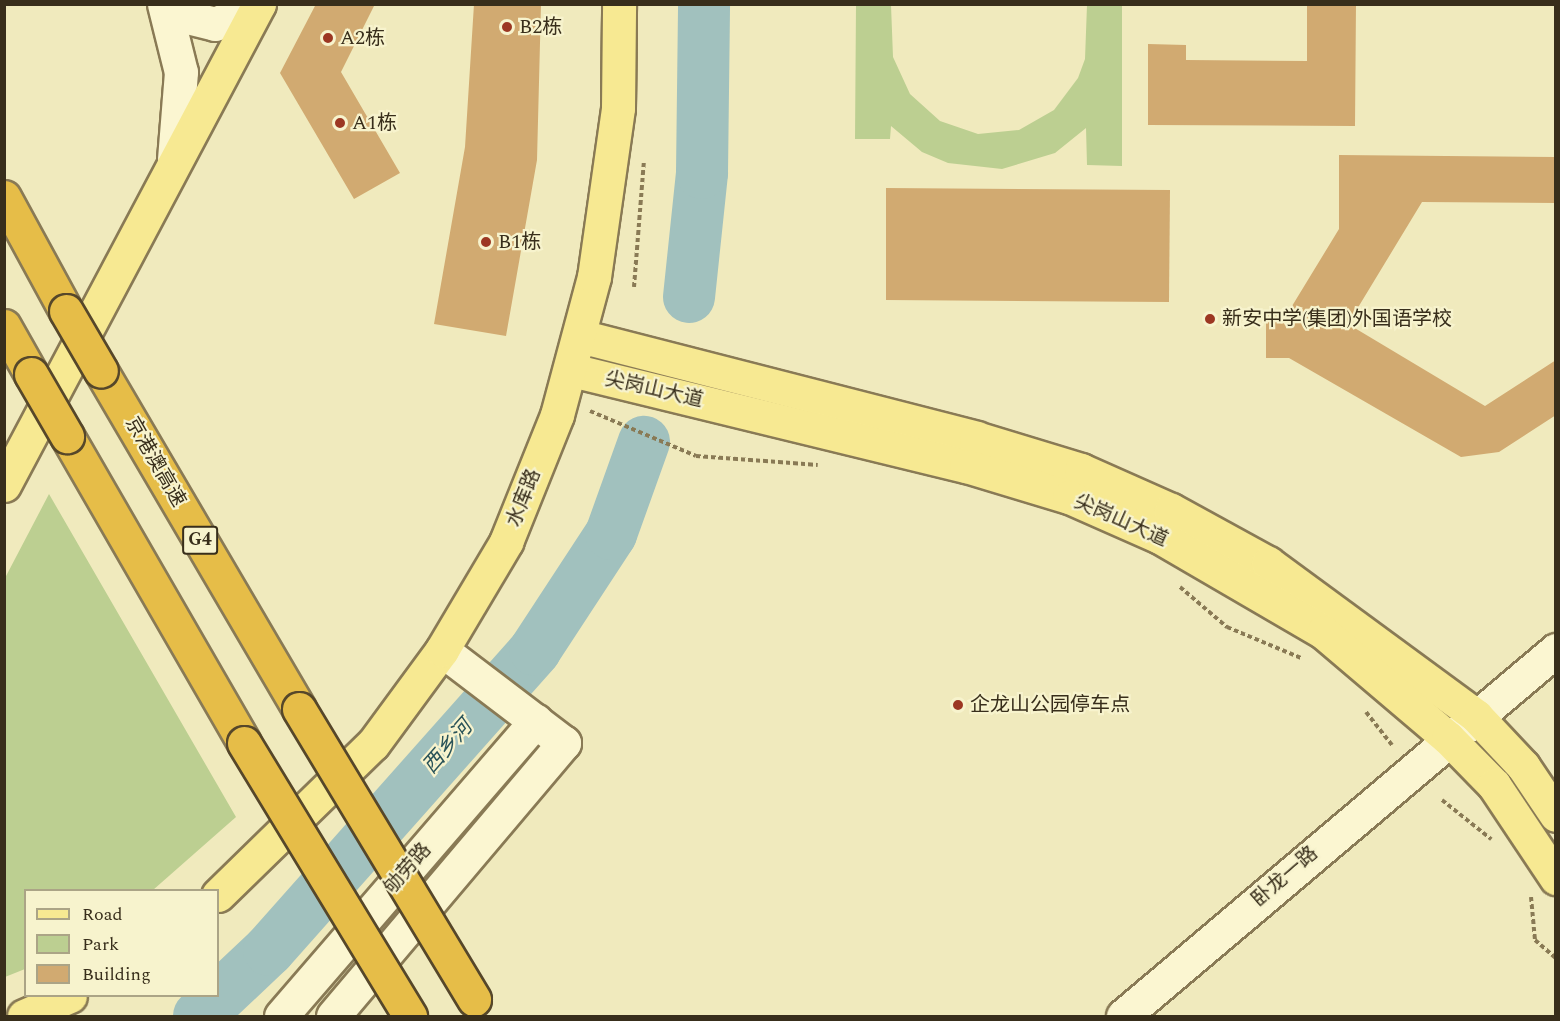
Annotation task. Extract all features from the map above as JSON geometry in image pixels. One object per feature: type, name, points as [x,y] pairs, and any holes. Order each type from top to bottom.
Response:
[{"type":"highway","name":"京港澳高速","points":[[4,197],[66,311],[298,709],[479,1008]]},
{"type":"highway","points":[[4,326],[243,743],[410,1017]]},
{"type":"main road","points":[[4,485],[259,4]]},
{"type":"main road","name":"水库路","points":[[219,894],[373,744],[442,651],[506,542],[571,370],[605,222],[618,108],[619,4]]},
{"type":"main road","name":"尖岗山大道","points":[[580,336],[848,402],[1081,470],[1171,510],[1268,563],[1476,716],[1523,766],[1556,815]]},
{"type":"main road","name":"尖岗山大道","points":[[571,370],[843,434],[1069,497],[1160,537],[1323,632],[1448,738],[1494,785],[1543,885]]},
{"type":"main road","points":[[24,1017],[68,997]]},
{"type":"street","points":[[173,164],[182,103],[165,8],[214,24],[259,4]]},
{"type":"street","name":"卧龙一路","points":[[1123,1017],[1448,738],[1556,650]]},
{"type":"street","points":[[333,1017],[564,742],[442,651]]},
{"type":"street","name":"劬劳路","points":[[281,1017],[536,721]]},
{"type":"path","points":[[592,412],[696,456],[831,467]]},
{"type":"path","points":[[1174,582],[1227,627],[1312,663]]},
{"type":"path","points":[[1363,709],[1392,745]]},
{"type":"path","points":[[1442,800],[1495,842]]},
{"type":"path","points":[[1543,885],[1535,940],[1556,958]]},
{"type":"green space","points":[[856,5],[891,5],[893,57],[910,94],[940,121],[978,134],[1019,130],[1054,110],[1078,78],[1085,59],[1087,5],[1122,5],[1122,166],[1087,165],[1086,128],[1055,153],[1002,169],[948,163],[922,152],[891,126],[890,139],[855,139]]},
{"type":"green space","points":[[49,494],[236,817],[154,889],[24,889],[24,969],[5,977],[5,578]]},
{"type":"building","name":"A1栋","points":[[316,4],[375,4],[341,72],[400,173],[354,199],[280,73]]},
{"type":"building","name":"B1栋","points":[[474,4],[541,4],[537,160],[506,336],[434,324],[465,147]]},
{"type":"building","points":[[1307,4],[1356,4],[1355,126],[1148,125],[1148,44],[1186,45],[1186,60],[1307,61]]},
{"type":"building","points":[[1339,155],[1556,157],[1556,203],[1422,202],[1348,324],[1485,406],[1556,360],[1556,415],[1499,452],[1461,457],[1289,358],[1266,358],[1266,311],[1289,311],[1339,229]]},
{"type":"building","points":[[886,188],[1170,190],[1169,302],[886,300]]},
{"type":"waterway","points":[[689,297],[702,173],[704,4]]},
{"type":"waterway","name":"西乡河","points":[[199,1016],[269,950],[535,650],[611,534],[644,442]]},
{"type":"place","name":"B2栋","points":[[507,27]]},
{"type":"place","name":"A2栋","points":[[328,38]]},
{"type":"place","name":"A1栋","points":[[340,123]]},
{"type":"place","name":"B1栋","points":[[486,242]]},
{"type":"place","name":"新安中学(集团)外国语学校","points":[[1210,319]]},
{"type":"place","name":"企龙山公园停车点","points":[[958,705]]}]
